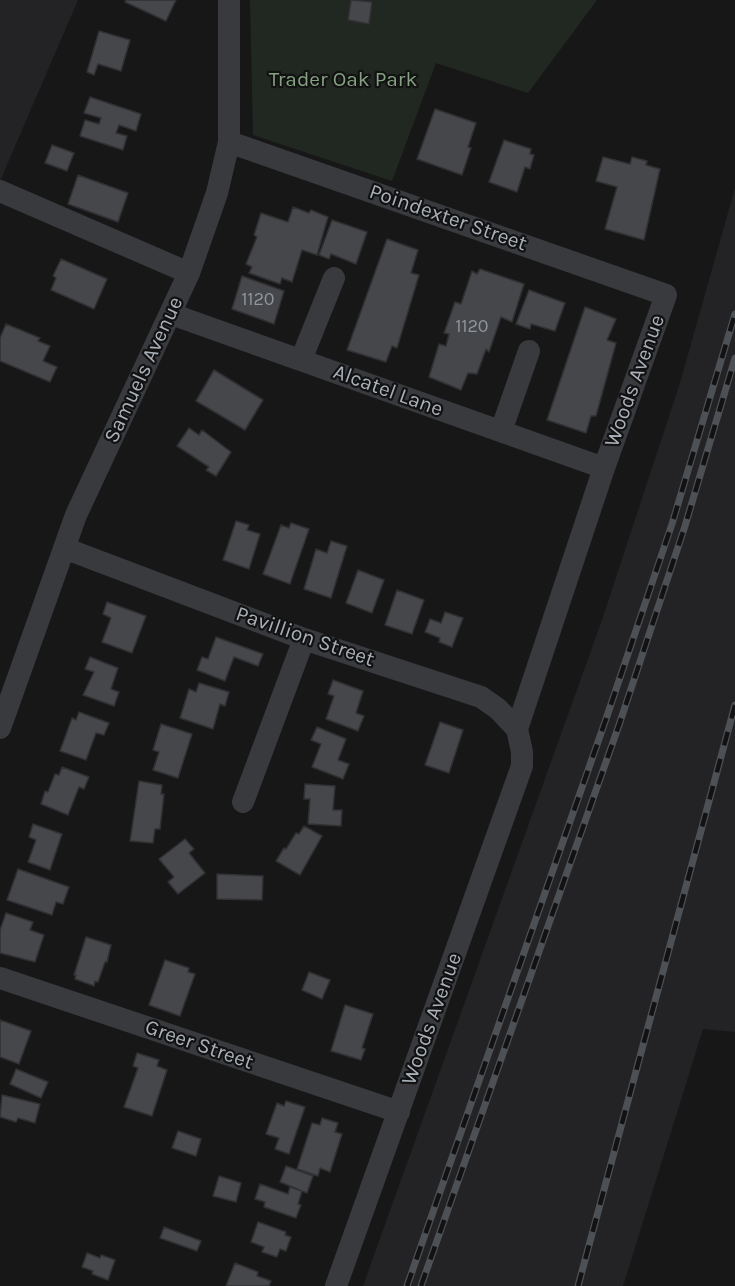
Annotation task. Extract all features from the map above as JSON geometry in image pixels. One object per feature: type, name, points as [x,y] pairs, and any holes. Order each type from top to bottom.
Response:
[{"type":"street","name":"Samuels Avenue","points":[[0,728],[76,515],[189,273],[217,193],[229,142],[229,0]]},
{"type":"street","name":"Poindexter Street","points":[[229,142],[666,294]]},
{"type":"street","points":[[0,191],[189,273]]},
{"type":"street","points":[[301,360],[334,278]]},
{"type":"street","name":"Woods Avenue","points":[[336,1286],[522,766],[522,752],[517,729],[604,468],[666,294]]},
{"type":"street","name":"Alcatel Lane","points":[[171,314],[604,468]]},
{"type":"street","points":[[501,431],[529,351]]},
{"type":"street","name":"Pavillion Street","points":[[64,548],[304,639],[481,697],[498,709],[517,729]]},
{"type":"street","points":[[243,802],[304,639]]},
{"type":"street","name":"Greer Street","points":[[0,978],[399,1112]]},
{"type":"shaded area","points":[[0,0],[78,0],[0,181]]},
{"type":"shaded area","points":[[735,188],[735,1032],[703,1029],[623,1286],[363,1286],[602,620],[680,383]]},
{"type":"green space","name":"Trader Oak Park","points":[[250,0],[597,0],[528,93],[436,63],[392,181],[253,135]]},
{"type":"building","points":[[126,0],[176,0],[166,21],[125,2]]},
{"type":"building","points":[[351,0],[372,2],[369,24],[348,20]]},
{"type":"building","points":[[99,31],[130,40],[121,71],[98,64],[94,75],[87,72]]},
{"type":"building","points":[[90,97],[141,114],[136,131],[119,125],[116,133],[127,136],[123,150],[80,136],[85,120],[99,124],[101,118],[84,113]]},
{"type":"building","points":[[435,109],[476,123],[462,175],[417,159]]},
{"type":"building","points":[[504,140],[531,149],[530,154],[534,155],[530,169],[525,167],[517,192],[489,182]]},
{"type":"building","points":[[52,145],[74,153],[67,171],[45,163]]},
{"type":"building","points":[[603,157],[630,164],[632,157],[647,161],[646,165],[660,169],[644,240],[605,229],[617,187],[596,181]]},
{"type":"building","points":[[78,175],[128,193],[118,222],[68,204]]},
{"type":"building","points":[[293,207],[309,213],[311,210],[328,217],[317,255],[302,250],[292,282],[282,278],[280,284],[249,273],[252,267],[246,264],[257,237],[254,235],[261,213],[288,222]]},
{"type":"building","points":[[332,220],[367,232],[356,264],[331,254],[329,259],[319,255]]},
{"type":"building","points":[[387,239],[418,250],[411,273],[419,275],[397,348],[392,346],[386,362],[347,350]]},
{"type":"building","points":[[61,259],[107,279],[94,309],[51,290],[56,278],[53,276]]},
{"type":"building","points":[[480,269],[524,284],[512,322],[501,317],[489,352],[486,349],[477,374],[468,373],[461,390],[429,377],[439,344],[446,346],[449,334],[444,333],[455,302],[461,304],[472,271],[477,274]]},
{"type":"building","points":[[242,276],[284,291],[274,324],[232,309]]},
{"type":"building","points":[[529,290],[565,303],[555,331],[531,324],[530,329],[516,324]]},
{"type":"building","points":[[585,307],[616,319],[607,340],[616,343],[596,416],[591,416],[586,433],[547,420]]},
{"type":"building","points":[[6,324],[40,338],[38,341],[50,346],[43,361],[57,367],[50,382],[0,361],[0,338]]},
{"type":"building","points":[[214,370],[263,400],[245,430],[196,401]]},
{"type":"building","points":[[189,428],[199,435],[202,430],[231,452],[216,476],[206,470],[209,467],[177,446]]},
{"type":"building","points":[[236,521],[249,525],[247,530],[260,534],[249,569],[223,560]]},
{"type":"building","points":[[291,523],[309,529],[290,584],[263,574],[281,525],[289,528]]},
{"type":"building","points":[[331,541],[347,546],[331,598],[304,589],[316,549],[327,553]]},
{"type":"building","points":[[358,570],[384,580],[372,613],[346,603]]},
{"type":"building","points":[[397,590],[424,600],[412,634],[385,625]]},
{"type":"building","points":[[107,602],[146,616],[132,653],[102,642],[111,618],[103,614]]},
{"type":"building","points":[[445,612],[463,618],[452,647],[439,642],[440,638],[425,632],[430,619],[441,623]]},
{"type":"building","points":[[216,637],[263,654],[258,666],[234,657],[225,681],[197,670],[202,657],[208,659]]},
{"type":"building","points":[[90,657],[118,668],[111,689],[119,692],[114,706],[83,695],[94,672],[85,669]]},
{"type":"building","points":[[333,680],[363,691],[356,713],[364,716],[358,731],[326,719],[334,696],[328,694]]},
{"type":"building","points":[[199,683],[229,692],[225,706],[220,704],[213,729],[180,718],[189,689],[196,692]]},
{"type":"building","points":[[79,712],[109,723],[104,735],[96,733],[86,760],[60,751],[72,718],[76,720]]},
{"type":"building","points":[[440,722],[463,730],[449,773],[425,765]]},
{"type":"building","points":[[161,724],[192,734],[178,778],[153,770],[159,752],[153,750]]},
{"type":"building","points":[[317,727],[346,739],[338,760],[349,764],[343,779],[312,767],[321,744],[311,740]]},
{"type":"building","points":[[62,767],[89,777],[84,789],[79,787],[68,815],[41,804],[45,791],[48,792],[55,774],[59,775]]},
{"type":"building","points":[[139,781],[162,785],[161,794],[164,794],[160,829],[155,829],[153,843],[130,841]]},
{"type":"building","points":[[305,784],[335,786],[333,810],[342,810],[341,826],[308,824],[310,799],[304,799]]},
{"type":"building","points":[[33,824],[62,834],[50,870],[28,862],[36,840],[29,837]]},
{"type":"building","points":[[304,826],[322,836],[300,875],[276,861],[296,833],[299,834]]},
{"type":"building","points":[[185,839],[194,849],[189,853],[205,873],[178,894],[168,882],[174,877],[159,859]]},
{"type":"building","points":[[18,869],[69,887],[63,904],[56,902],[52,915],[7,900]]},
{"type":"building","points":[[217,874],[263,876],[262,900],[217,899]]},
{"type":"building","points":[[6,913],[33,922],[30,930],[44,935],[35,962],[0,953],[0,930]]},
{"type":"building","points":[[86,937],[111,945],[107,962],[94,986],[75,979],[76,975],[74,975]]},
{"type":"building","points":[[165,960],[189,968],[188,972],[195,974],[180,1016],[149,1005]]},
{"type":"building","points":[[309,972],[330,980],[322,999],[302,990]]},
{"type":"building","points":[[345,1005],[373,1014],[362,1048],[365,1049],[361,1060],[331,1051]]},
{"type":"building","points":[[0,1020],[31,1031],[19,1064],[0,1057]]},
{"type":"building","points":[[137,1053],[159,1060],[157,1066],[167,1070],[152,1116],[124,1107],[138,1068],[133,1066]]},
{"type":"building","points":[[16,1069],[48,1082],[41,1098],[10,1084]]},
{"type":"building","points":[[2,1095],[40,1104],[35,1123],[18,1118],[16,1122],[0,1117]]},
{"type":"building","points":[[286,1101],[305,1107],[289,1154],[275,1149],[279,1138],[266,1134],[277,1103],[284,1106]]},
{"type":"building","points":[[322,1118],[338,1123],[335,1132],[342,1134],[330,1172],[320,1168],[318,1176],[297,1169],[312,1123],[320,1125]]},
{"type":"building","points":[[178,1131],[201,1139],[196,1156],[172,1148]]},
{"type":"building","points":[[286,1166],[313,1176],[307,1193],[280,1182]]},
{"type":"building","points":[[219,1176],[241,1183],[236,1202],[213,1196]]},
{"type":"building","points":[[260,1184],[288,1194],[290,1187],[302,1191],[298,1204],[301,1205],[296,1218],[264,1207],[265,1202],[255,1199]]},
{"type":"building","points":[[258,1222],[286,1232],[285,1235],[291,1237],[286,1251],[280,1249],[277,1257],[262,1252],[264,1247],[251,1242]]},
{"type":"building","points":[[164,1227],[201,1241],[197,1251],[160,1238]]},
{"type":"building","points":[[87,1253],[115,1260],[108,1280],[82,1267]]},
{"type":"building","points":[[235,1263],[258,1272],[257,1276],[271,1281],[269,1286],[226,1286]]},
{"type":"railway","points":[[407,1286],[672,524],[735,314]]},
{"type":"railway","points":[[421,1286],[619,725],[685,526],[735,358]]},
{"type":"railway","points":[[578,1286],[735,705]]}]
